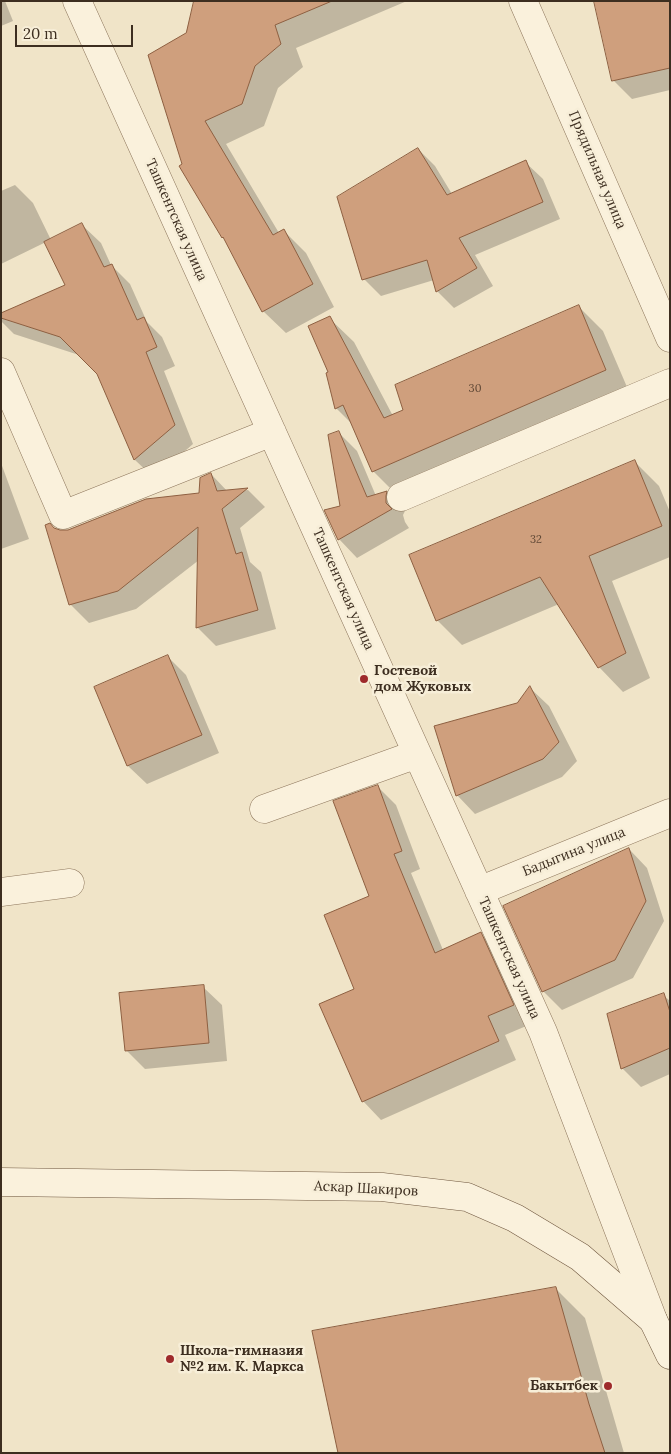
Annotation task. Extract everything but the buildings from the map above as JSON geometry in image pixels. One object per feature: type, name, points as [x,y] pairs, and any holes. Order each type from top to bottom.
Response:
[{"type":"street","name":"Ташкентская улица","points":[[77,1],[543,1032],[653,1320]]},
{"type":"street","name":"Прядильная улица","points":[[523,1],[670,338]]},
{"type":"street","points":[[1,372],[63,515],[272,432]]},
{"type":"street","points":[[401,497],[670,384]]},
{"type":"street","points":[[264,809],[417,754]]},
{"type":"street","name":"Бадыгина улица","points":[[479,891],[670,813]]},
{"type":"street","points":[[4,884],[70,883]]},
{"type":"street","name":"Аскар Шакиров","points":[[1,1182],[382,1187],[467,1197],[515,1218],[580,1257],[653,1320],[670,1355]]},
{"type":"place","name":"Гостевой дом Жуковых","points":[[364,679]]},
{"type":"place","name":"Школа-гимназия №2 им. К. Маркса","points":[[170,1359]]},
{"type":"place","name":"Бакытбек","points":[[608,1386]]}]
